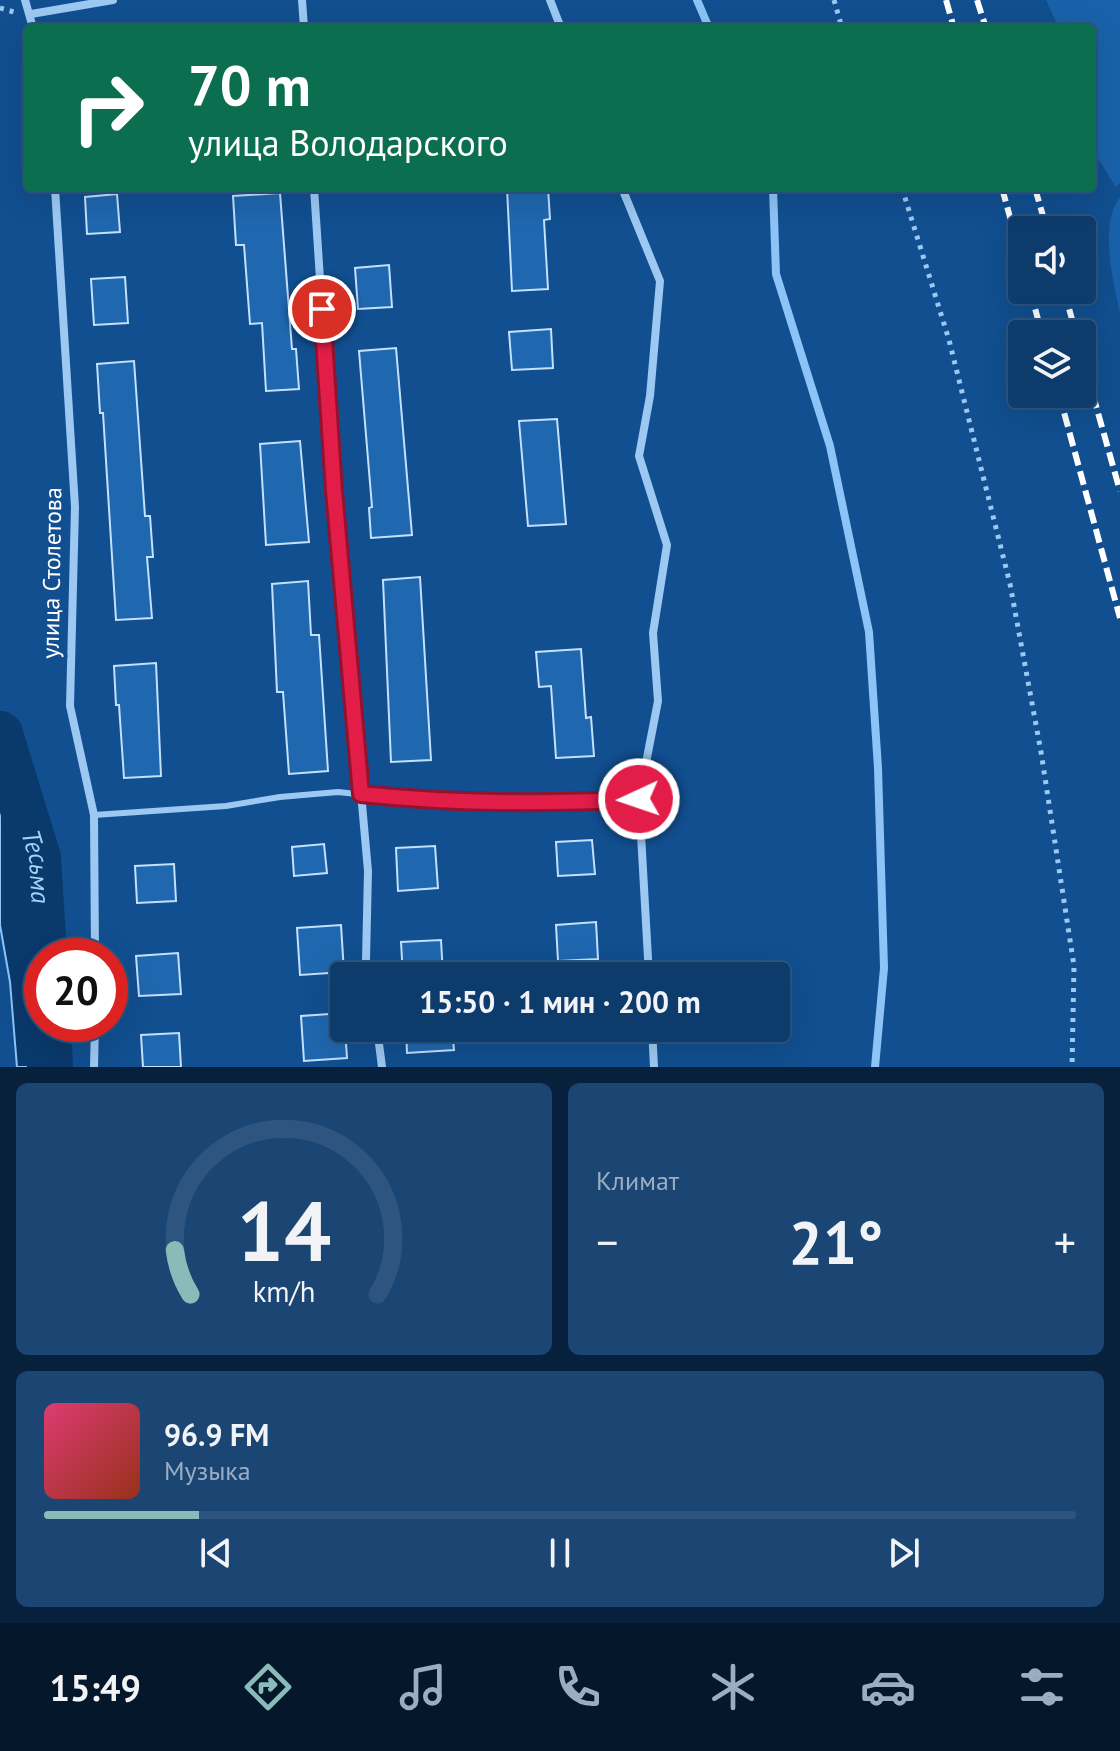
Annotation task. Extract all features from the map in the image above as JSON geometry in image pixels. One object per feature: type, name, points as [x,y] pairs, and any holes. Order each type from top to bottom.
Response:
[{"type":"street","points":[[25,0],[32,24]]},
{"type":"street","points":[[31,14],[113,0]]},
{"type":"street","points":[[302,0],[304,24]]},
{"type":"street","points":[[550,0],[559,24]]},
{"type":"street","name":"улица Столетова","points":[[55,192],[75,507],[70,706],[94,815],[95,938]]},
{"type":"street","points":[[314,192],[334,491],[368,871],[366,962]]},
{"type":"street","points":[[624,192],[660,281],[650,396],[639,456],[667,545],[653,633],[658,701],[639,799],[648,962]]},
{"type":"street","points":[[94,1067],[95,1042]]},
{"type":"street","points":[[379,1042],[382,1067]]},
{"type":"street","points":[[653,1042],[654,1067]]},
{"type":"lane","points":[[94,815],[226,806],[338,792],[439,803],[639,799]]},
{"type":"path","points":[[834,0],[841,24]]},
{"type":"path","points":[[903,192],[949,340],[1010,584],[1041,752],[1074,966],[1072,1067]]},
{"type":"shaded area","points":[[1046,0],[1120,0],[1120,183],[1116,187],[1096,155],[1096,24],[1057,24]]},
{"type":"shaded area","points":[[1120,197],[1120,313],[1111,269],[1109,237],[1110,222]]},
{"type":"water","points":[[0,739],[23,808],[24,827],[34,838],[42,883],[46,938],[24,938],[24,1042],[48,1042],[49,1067],[17,1067],[10,982],[0,925]]},
{"type":"building","points":[[507,192],[548,192],[550,219],[544,220],[548,289],[512,291]]},
{"type":"building","points":[[280,193],[292,349],[296,349],[299,389],[266,391],[262,323],[250,324],[244,245],[236,245],[233,196]]},
{"type":"building","points":[[117,194],[120,232],[87,234],[85,197]]},
{"type":"building","points":[[389,265],[392,307],[358,309],[355,268]]},
{"type":"building","points":[[125,277],[128,323],[94,325],[91,279]]},
{"type":"building","points":[[551,329],[553,368],[512,370],[509,332]]},
{"type":"building","points":[[396,348],[412,535],[371,538],[369,508],[372,507],[359,351]]},
{"type":"building","points":[[134,361],[145,516],[150,516],[153,557],[147,557],[152,618],[116,620],[97,364]]},
{"type":"building","points":[[557,419],[566,524],[528,526],[519,421]]},
{"type":"building","points":[[300,441],[309,542],[266,545],[260,444]]},
{"type":"building","points":[[420,577],[431,760],[391,762],[383,580]]},
{"type":"building","points":[[308,581],[311,635],[319,635],[328,771],[289,774],[283,692],[277,692],[272,584]]},
{"type":"building","points":[[581,649],[586,718],[591,717],[594,756],[556,758],[551,686],[539,687],[536,652]]},
{"type":"building","points":[[156,663],[161,776],[124,778],[114,666]]},
{"type":"building","points":[[592,840],[595,874],[558,876],[556,842]]},
{"type":"building","points":[[324,844],[327,873],[294,876],[292,847]]},
{"type":"building","points":[[435,846],[438,888],[398,891],[396,848]]},
{"type":"building","points":[[174,864],[176,901],[137,903],[135,866]]},
{"type":"building","points":[[596,922],[598,959],[558,961],[556,925]]},
{"type":"building","points":[[341,925],[343,962],[330,962],[330,973],[300,975],[297,928]]},
{"type":"building","points":[[441,940],[442,962],[402,962],[401,942]]},
{"type":"building","points":[[178,953],[181,994],[139,996],[136,956]]},
{"type":"building","points":[[330,1014],[330,1042],[346,1042],[347,1058],[304,1061],[301,1016]]},
{"type":"building","points":[[179,1033],[181,1067],[143,1067],[141,1035]]},
{"type":"building","points":[[407,1042],[453,1042],[454,1050],[407,1053]]},
{"type":"waterway","points":[[697,0],[707,24]]},
{"type":"waterway","points":[[773,192],[776,274],[830,446],[869,632],[878,768],[884,968],[875,1067]]},
{"type":"waterway","name":"Тесьма","points":[[0,734],[38,858],[43,938]]},
{"type":"waterway","name":"Тесьма","points":[[49,1042],[50,1067]]},
{"type":"railway","points":[[946,0],[953,24]]},
{"type":"railway","points":[[977,0],[985,24]]},
{"type":"railway","points":[[1003,192],[1010,216]]},
{"type":"railway","points":[[1036,192],[1043,216]]},
{"type":"railway","points":[[1034,304],[1038,320]]},
{"type":"railway","points":[[1068,304],[1072,320]]},
{"type":"railway","points":[[1096,406],[1120,491]]},
{"type":"railway","points":[[1063,408],[1120,618]]},
{"type":"route","points":[[322,309],[334,491],[361,794],[439,803],[639,799]]}]
